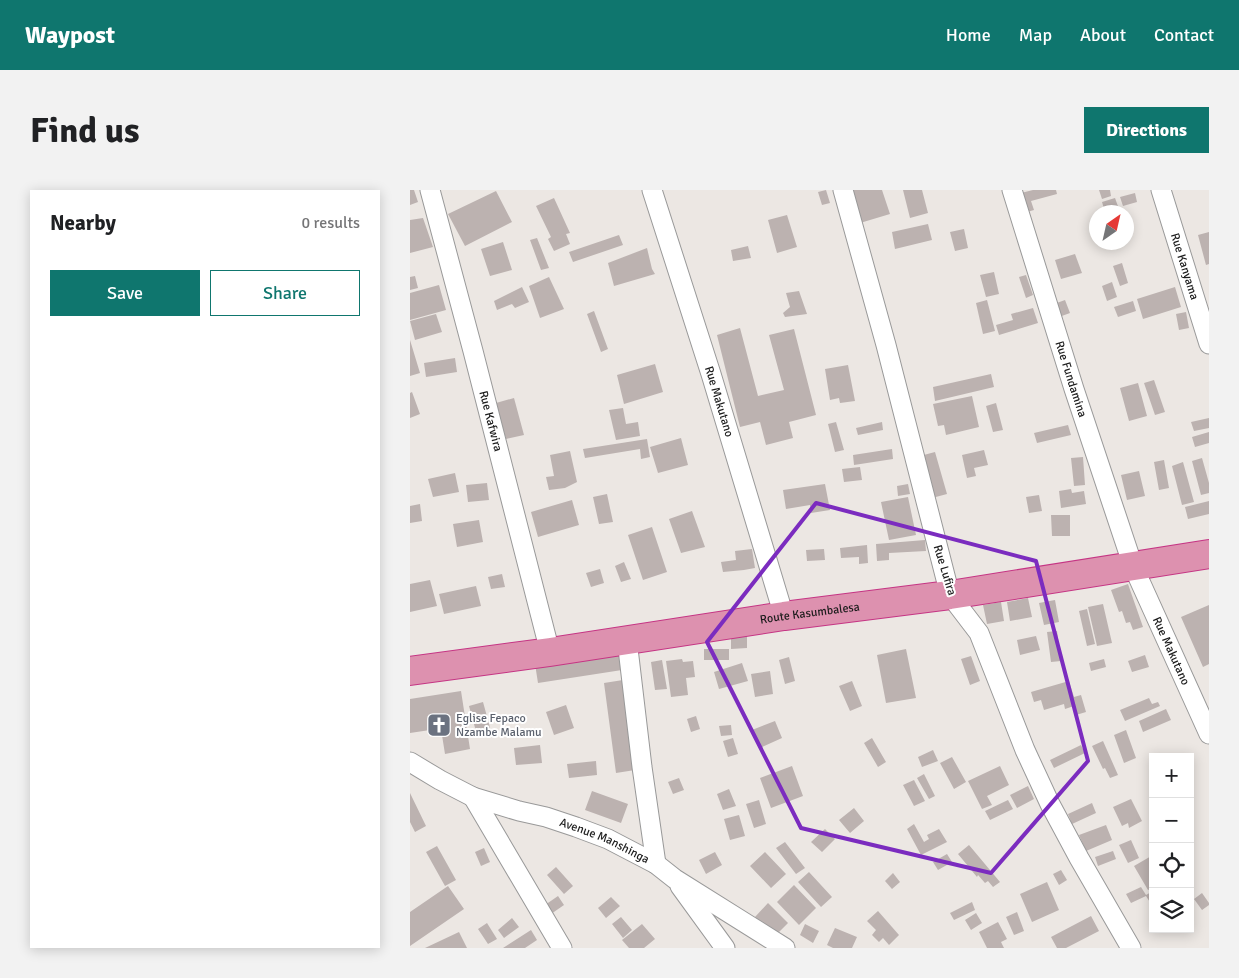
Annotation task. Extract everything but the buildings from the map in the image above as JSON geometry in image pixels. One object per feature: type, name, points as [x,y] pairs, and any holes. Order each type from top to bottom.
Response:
[{"type":"highway","name":"Route Kasumbalesa","points":[[410,671],[550,652],[784,616],[950,595],[1209,554]]},
{"type":"street","name":"Rue Kafwira","points":[[430,190],[550,652]]},
{"type":"street","name":"Rue Makutano","points":[[652,190],[711,374],[784,616]]},
{"type":"street","name":"Rue Lufira","points":[[843,190],[886,345],[950,595],[979,633],[1025,750],[1050,804],[1131,948]]},
{"type":"street","name":"Rue Fundamina","points":[[1012,190],[1074,389],[1133,566]]},
{"type":"street","name":"Rue Kanyama","points":[[1162,190],[1209,344]]},
{"type":"street","name":"Rue Makutano","points":[[1133,566],[1209,734]]},
{"type":"street","points":[[626,640],[656,864]]},
{"type":"street","name":"Avenue Manshinga","points":[[410,762],[473,797],[519,812],[576,827],[608,840],[656,864],[675,879],[786,948]]},
{"type":"street","points":[[473,797],[562,948]]},
{"type":"street","points":[[675,879],[725,948]]},
{"type":"highlighted area","points":[[816,503],[1036,561],[1088,761],[991,873],[801,828],[707,642]]},
{"type":"place","name":"Eglise Fepaco Nzambe Malamu","points":[[439,725]]}]
